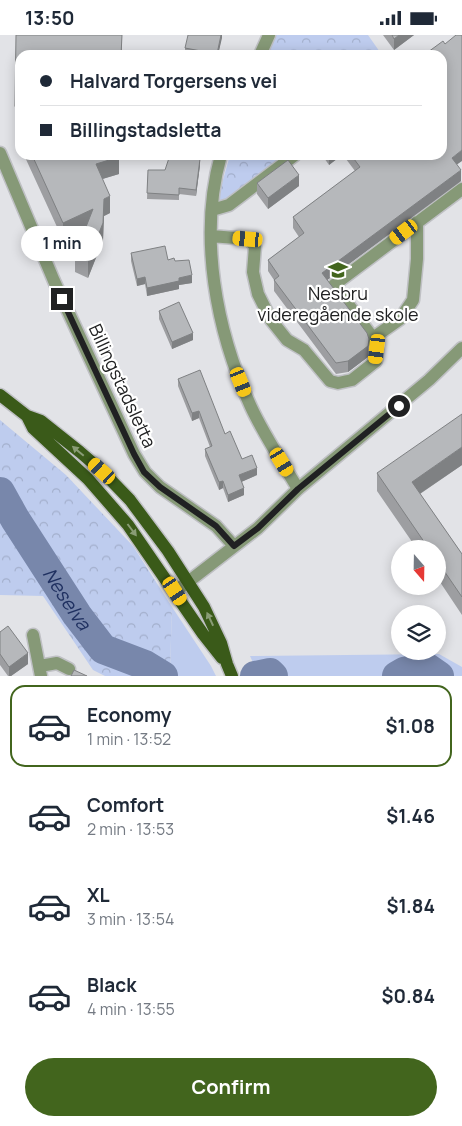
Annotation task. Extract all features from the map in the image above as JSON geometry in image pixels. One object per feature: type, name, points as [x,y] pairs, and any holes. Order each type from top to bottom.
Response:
[{"type":"main road","points":[[0,395],[27,416],[41,421],[80,452],[130,500],[204,607],[221,643],[230,670]]},
{"type":"main road","points":[[27,416],[33,428],[88,479],[123,519],[230,670]]},
{"type":"street","points":[[262,50],[269,35]]},
{"type":"street","name":"Billingstadsletta","points":[[0,153],[54,281],[144,472],[160,487],[216,526],[234,546]]},
{"type":"street","points":[[220,160],[210,236],[213,274],[218,303],[236,369],[251,408],[298,489]]},
{"type":"street","points":[[212,209],[229,205],[288,160]]},
{"type":"street","points":[[210,236],[248,239],[255,246],[253,273],[258,295],[271,321],[287,340],[304,350],[330,381],[338,383],[352,380],[376,361],[377,349],[373,338],[334,285],[462,189]]},
{"type":"street","points":[[373,338],[400,319],[413,300],[417,259],[417,222]]},
{"type":"street","points":[[175,591],[258,528],[298,489],[422,387],[462,348]]},
{"type":"street","points":[[33,635],[40,671],[57,663],[68,673],[84,676]]},
{"type":"green space","points":[[272,35],[368,35],[378,50],[266,50]]},
{"type":"green space","points":[[229,160],[290,160],[213,215]]},
{"type":"green space","points":[[0,420],[66,475],[133,546],[172,607],[170,671],[164,676],[105,676],[93,670],[43,596],[0,595]]},
{"type":"green space","points":[[172,607],[216,676],[164,676],[170,671]]},
{"type":"green space","points":[[391,655],[391,660],[446,660],[446,658],[462,667],[462,676],[259,676],[250,656]]},
{"type":"building","points":[[16,35],[122,35],[121,50],[16,50]]},
{"type":"building","points":[[188,35],[221,35],[218,50],[185,48]]},
{"type":"building","points":[[456,35],[462,35],[462,150],[452,158],[461,170],[322,273],[367,333],[369,339],[368,346],[348,361],[336,363],[274,280],[279,276],[268,260],[304,233],[293,217],[360,167],[355,160],[447,160],[447,50],[431,50],[443,41],[445,44]]},
{"type":"building","points":[[34,160],[109,160],[96,164],[110,196],[104,199],[103,223],[88,260],[75,255],[93,209],[63,223]]},
{"type":"building","points":[[168,160],[200,160],[196,190],[179,188],[179,195],[147,193],[148,170],[165,170]]},
{"type":"building","points":[[288,160],[299,175],[268,198],[257,183]]},
{"type":"building","points":[[165,246],[168,260],[174,258],[175,261],[189,260],[192,275],[179,278],[179,281],[147,288],[145,277],[137,279],[131,253]]},
{"type":"building","points":[[179,302],[193,333],[172,342],[159,311]]},
{"type":"building","points":[[200,370],[225,434],[230,431],[242,459],[252,455],[257,468],[239,475],[244,488],[228,495],[223,481],[219,482],[205,449],[212,446],[199,411],[192,413],[178,379]]},
{"type":"building","points":[[462,414],[462,447],[412,482],[462,554],[462,597],[446,574],[446,540],[423,540],[377,473]]},
{"type":"building","points":[[8,626],[28,653],[9,667],[0,654],[0,632]]},
{"type":"building","points":[[74,670],[87,676],[71,676]]},
{"type":"waterway","name":"Neselva","points":[[0,492],[15,519],[77,615],[103,649],[145,665],[163,676]]},
{"type":"waterway","name":"Neselva","points":[[397,676],[404,672],[426,667],[439,676]]},
{"type":"waterway","name":"Neselva","points":[[255,676],[270,673],[273,676]]},
{"type":"place","name":"Nesbru videregående skole","points":[[338,270]]},
{"type":"route","points":[[62,299],[144,472],[160,487],[216,526],[234,546],[258,528],[298,489],[399,406]]}]
